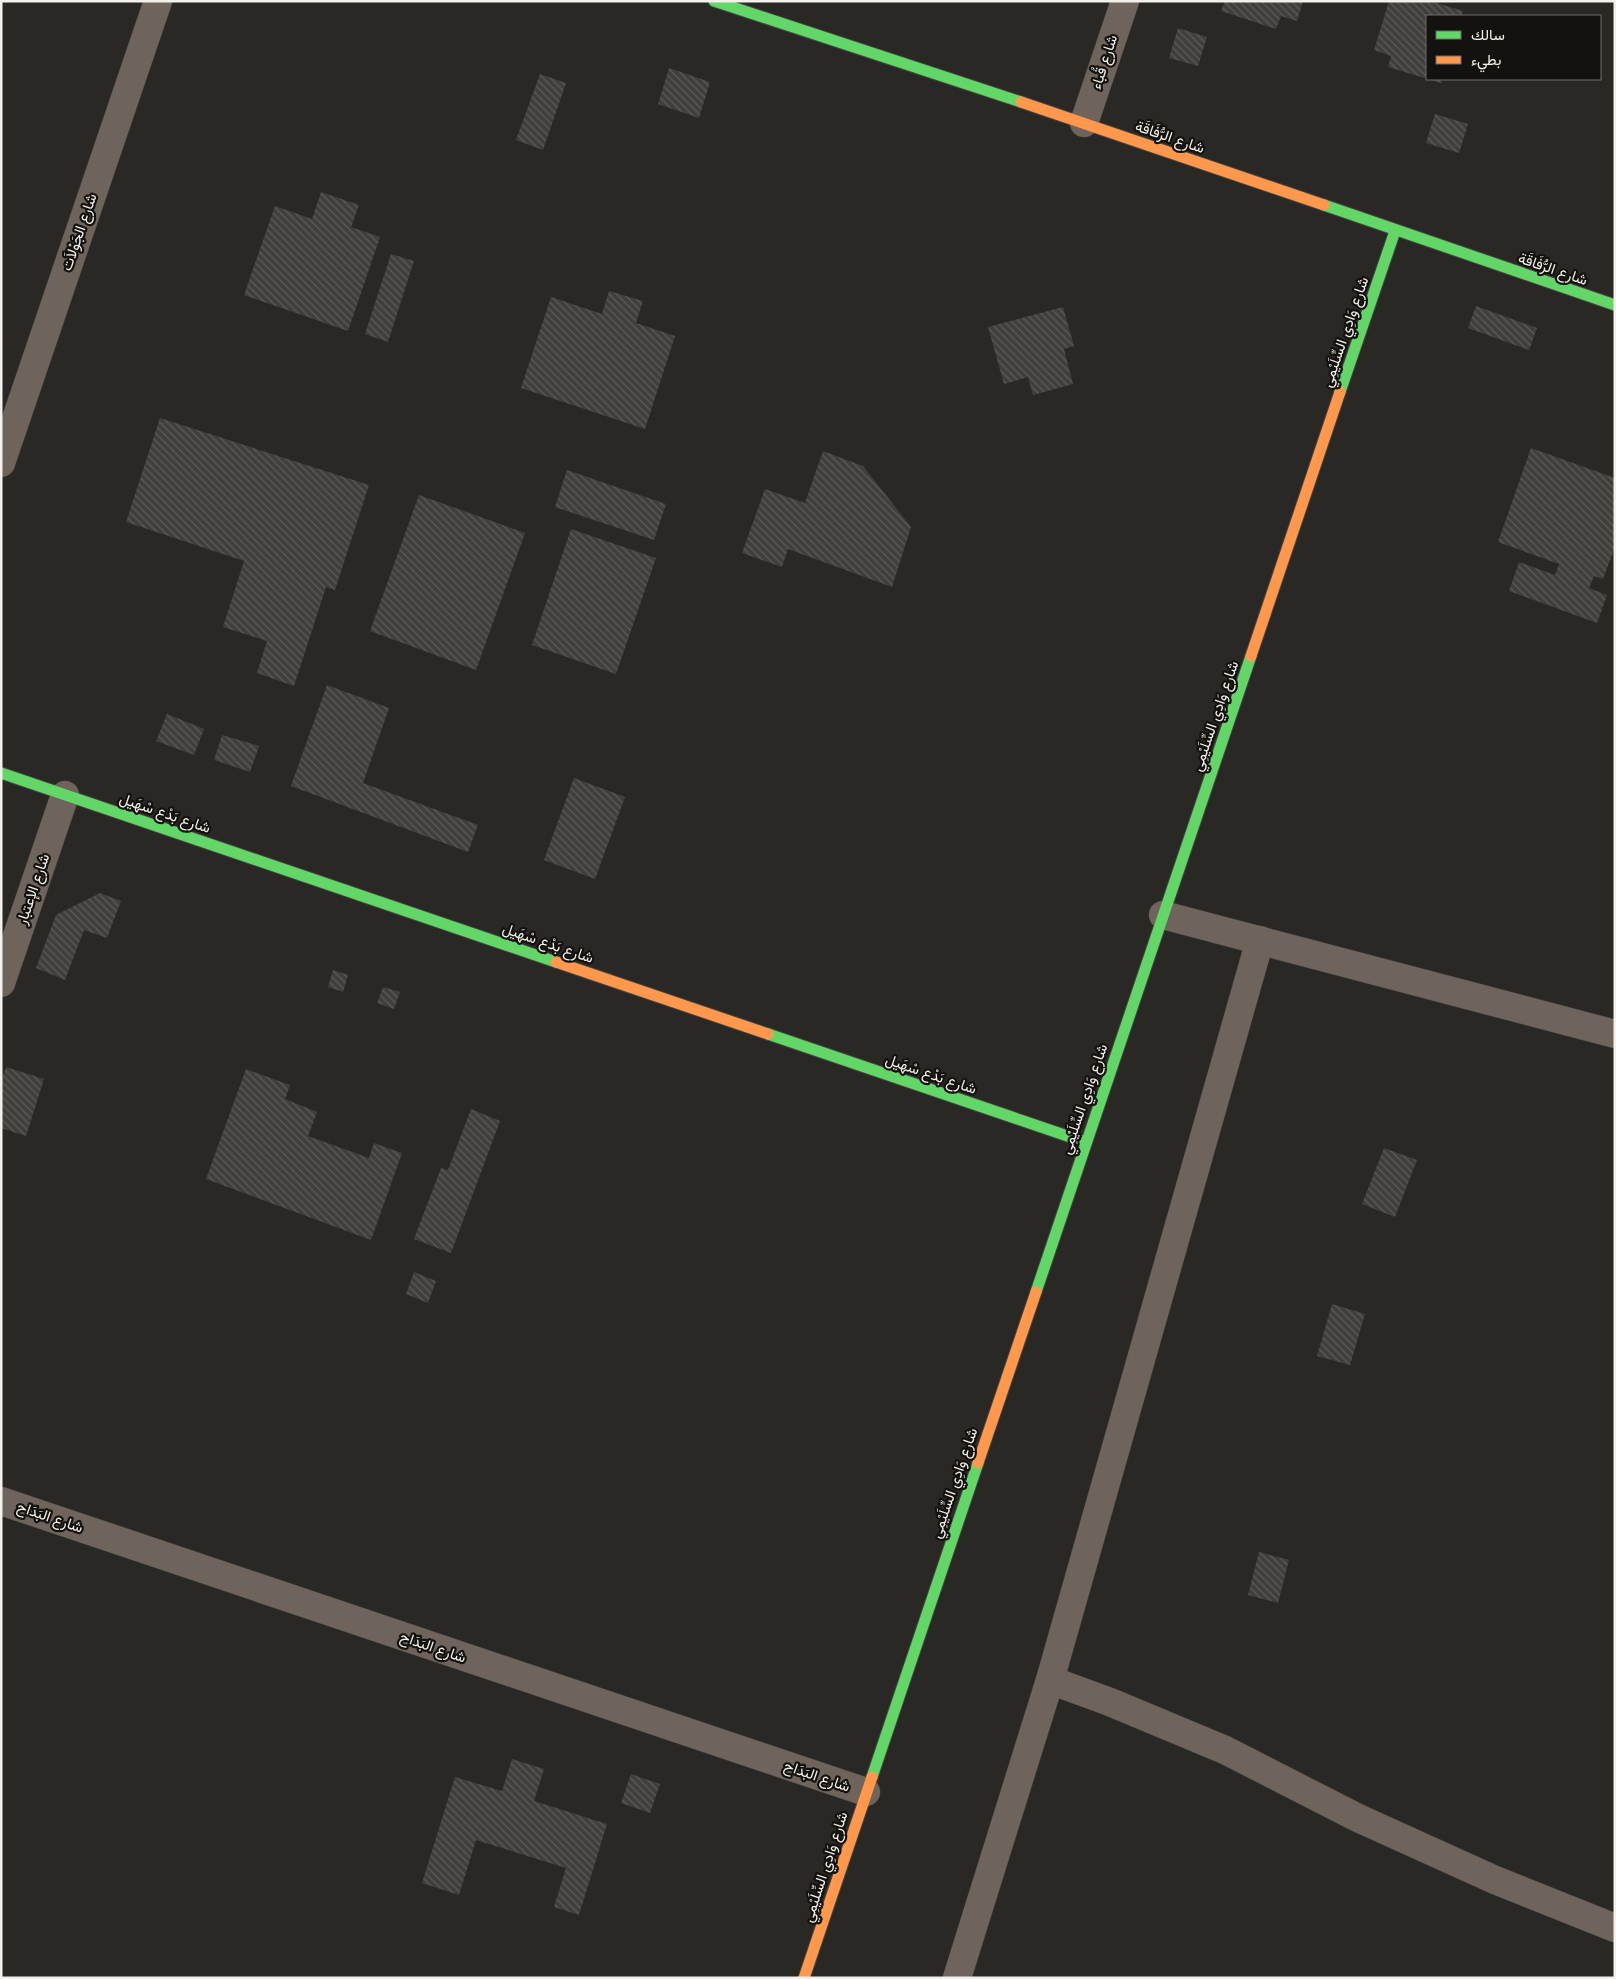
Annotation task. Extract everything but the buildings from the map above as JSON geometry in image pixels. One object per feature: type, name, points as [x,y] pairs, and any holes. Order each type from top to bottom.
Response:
[{"type":"street","name":"شارع الجَوْلاَت","points":[[1,463],[158,1]]},
{"type":"street","name":"شارع الرُّفَاقَة","points":[[714,1],[1084,124],[1615,305]]},
{"type":"street","name":"شارع قُباء","points":[[1084,124],[1124,1]]},
{"type":"street","name":"شارع وَادِي السِّلَيْمِي","points":[[804,1978],[1085,1142],[1395,231]]},
{"type":"street","name":"شارع بَدْع سْهَيل","points":[[1,773],[1085,1142]]},
{"type":"street","name":"شارع الإعتبار","points":[[1,983],[65,795]]},
{"type":"street","points":[[1163,915],[1615,1034]]},
{"type":"street","points":[[957,1978],[1050,1680],[1260,940]]},
{"type":"street","name":"شارع البَدَاح","points":[[1,1501],[866,1792]]},
{"type":"street","points":[[1050,1680],[1110,1702],[1225,1750],[1358,1818],[1467,1868],[1615,1928]]},
{"type":"traffic: fast","points":[[714,1],[1021,102]]},
{"type":"traffic: fast","points":[[1324,205],[1615,305]]},
{"type":"traffic: fast","points":[[1340,392],[1395,231]]},
{"type":"traffic: fast","points":[[1036,1292],[1251,656]]},
{"type":"traffic: fast","points":[[1,773],[556,962]]},
{"type":"traffic: fast","points":[[768,1034],[1085,1142]]},
{"type":"traffic: fast","points":[[872,1777],[978,1463]]},
{"type":"traffic: slow","points":[[1021,102],[1324,205]]},
{"type":"traffic: slow","points":[[1251,656],[1340,392]]},
{"type":"traffic: slow","points":[[556,962],[768,1034]]},
{"type":"traffic: slow","points":[[978,1463],[1036,1292]]},
{"type":"traffic: slow","points":[[804,1978],[872,1777]]}]
